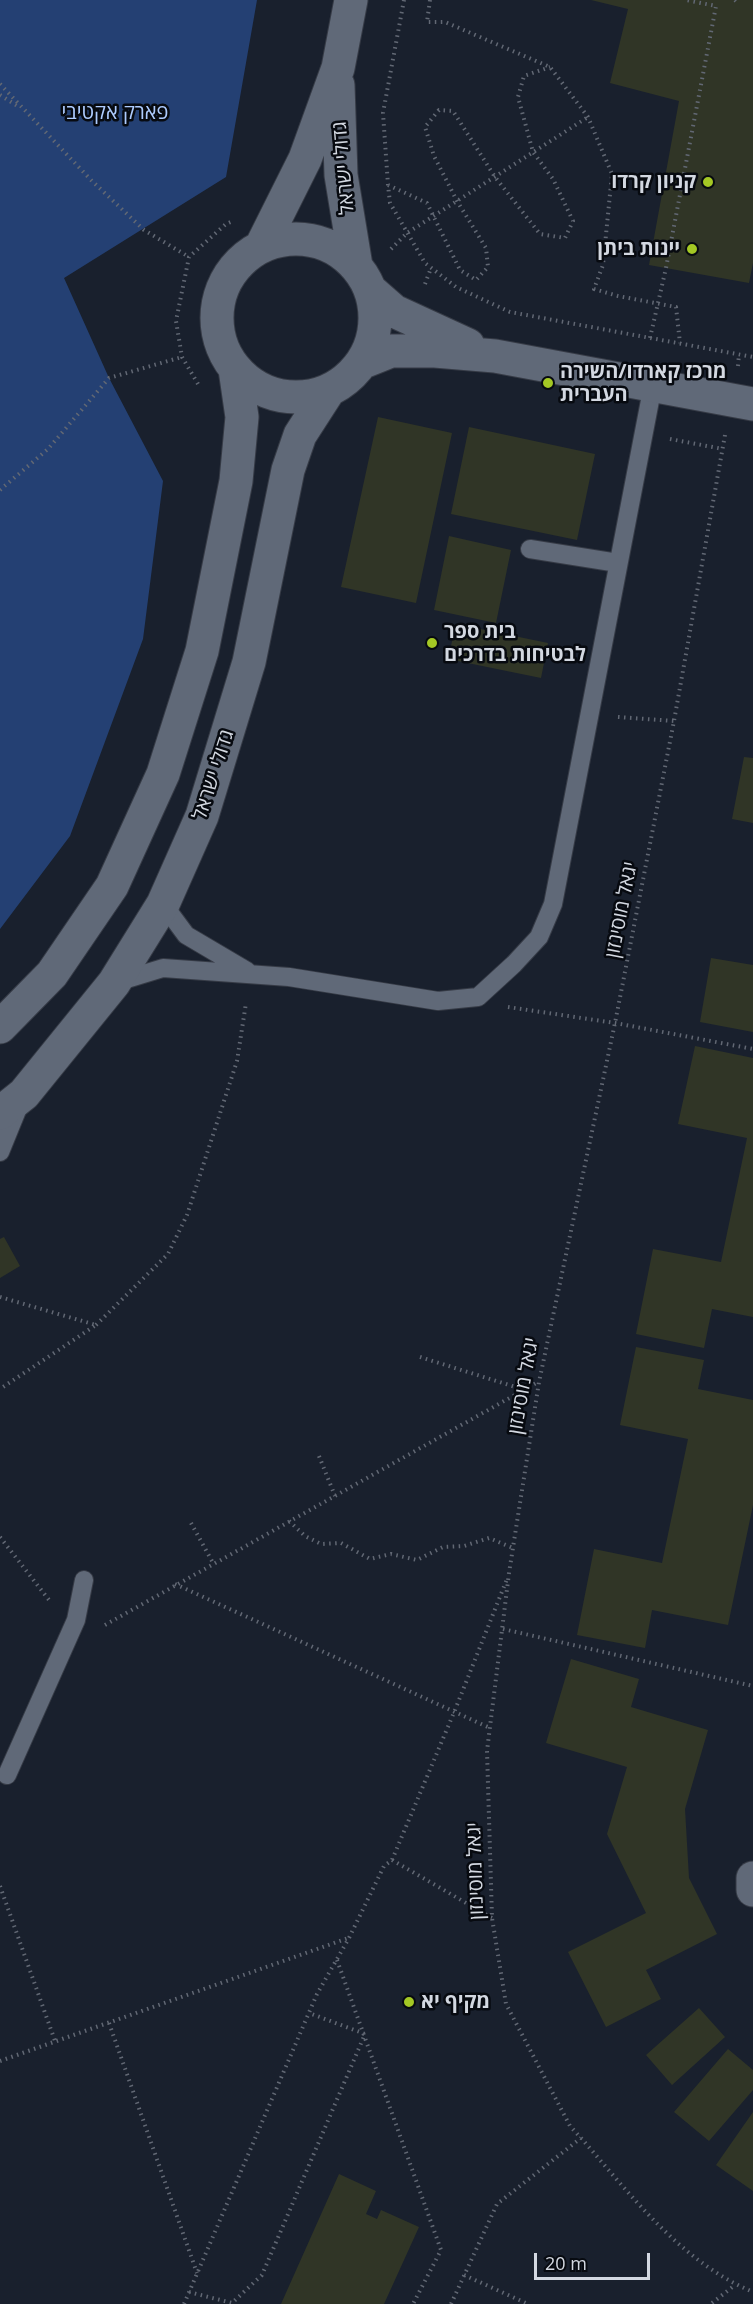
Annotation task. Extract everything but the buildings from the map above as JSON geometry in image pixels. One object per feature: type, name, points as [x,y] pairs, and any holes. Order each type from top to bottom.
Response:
[{"type":"street","name":"גדולי ישראל","points":[[261,247],[304,159],[338,68],[351,0]]},
{"type":"street","name":"גדולי ישראל","points":[[338,68],[340,175],[363,278]]},
{"type":"street","points":[[363,278],[374,309],[374,327],[361,363],[347,378],[329,390],[304,397],[279,395],[255,386],[235,369],[223,349],[217,326],[218,301],[226,279],[241,260],[261,247],[286,239],[312,240],[336,250],[363,278],[394,311],[451,339],[495,356]]},
{"type":"street","points":[[361,363],[391,351],[435,351],[495,356],[743,402]]},
{"type":"street","points":[[0,1027],[52,974],[112,886],[163,774],[202,651],[236,481],[242,417],[235,369]]},
{"type":"street","name":"גדולי ישראל","points":[[12,1103],[114,983],[163,904],[202,816],[249,662],[288,470],[300,435],[329,390]]},
{"type":"street","points":[[753,1878],[753,1890]]},
{"type":"lane","points":[[114,983],[163,968],[251,973],[438,1001],[478,998],[539,937],[554,904],[652,385]]},
{"type":"lane","points":[[530,549],[618,563]]},
{"type":"lane","points":[[163,904],[186,935],[251,973]]},
{"type":"lane","points":[[0,1152],[12,1103]]},
{"type":"lane","points":[[7,1775],[76,1620],[84,1580]]},
{"type":"path","points":[[404,0],[383,113],[388,185],[390,202],[424,263],[456,287],[510,312],[753,357]]},
{"type":"path","points":[[430,0],[427,22],[445,22],[550,68],[588,117],[612,174],[603,265],[594,289],[676,307],[680,344]]},
{"type":"path","points":[[650,338],[666,268],[716,6],[686,0]]},
{"type":"path","points":[[388,185],[427,203],[460,270],[476,280],[488,267],[486,248],[457,201],[434,156],[425,127],[439,110],[453,111],[495,177],[540,234],[565,238],[573,220],[553,179],[533,152],[518,97],[524,76],[550,68]]},
{"type":"path","points":[[0,84],[91,180],[144,230],[189,257]]},
{"type":"path","points":[[0,95],[25,111]]},
{"type":"path","points":[[363,278],[407,233],[588,117]]},
{"type":"path","points":[[0,490],[48,449],[110,378],[182,357]]},
{"type":"path","name":"יגאל מוסינזון","points":[[743,402],[723,449],[674,721],[615,1023],[539,1382],[509,1573],[487,1751],[492,1918],[506,2004],[570,2126],[668,2236],[735,2285],[753,2292]]},
{"type":"path","points":[[643,434],[723,449]]},
{"type":"path","points":[[590,715],[674,721]]},
{"type":"path","points":[[0,1389],[96,1325],[168,1254],[187,1215],[237,1061],[251,973]]},
{"type":"path","points":[[478,998],[519,1010],[615,1023],[753,1048]]},
{"type":"path","points":[[0,1297],[96,1325]]},
{"type":"path","points":[[420,1357],[526,1390]]},
{"type":"path","points":[[63,1649],[175,1584],[539,1382]]},
{"type":"path","points":[[319,1455],[335,1496]]},
{"type":"path","points":[[289,1521],[305,1536],[321,1544],[340,1543],[370,1559],[391,1554],[417,1560],[443,1546],[464,1546],[489,1538],[513,1548]]},
{"type":"path","points":[[191,1523],[213,1563]]},
{"type":"path","points":[[0,1537],[72,1629]]},
{"type":"path","points":[[184,2304],[309,2013],[384,1866],[392,1860],[509,1573]]},
{"type":"path","points":[[175,1584],[455,1710],[490,1728]]},
{"type":"path","points":[[503,1629],[753,1686]]},
{"type":"path","points":[[392,1860],[492,1918]]},
{"type":"path","points":[[0,1887],[55,2041]]},
{"type":"path","points":[[0,2061],[349,1938]]},
{"type":"path","points":[[336,1959],[365,2034],[441,2250],[413,2304]]},
{"type":"path","points":[[309,2013],[365,2034]]},
{"type":"path","points":[[109,2023],[197,2273]]},
{"type":"path","points":[[189,2292],[232,2303],[262,2275],[365,2034]]},
{"type":"path","points":[[451,2304],[497,2204],[581,2138]]},
{"type":"path","points":[[464,2275],[528,2304]]},
{"type":"path","points":[[712,2303],[735,2285]]},
{"type":"green space","name":"פארק אקטיבי","points":[[0,0],[257,0],[226,177],[64,278],[109,378],[163,481],[143,639],[70,836],[0,929]]},
{"type":"place","name":"קניון קרדו","points":[[708,182]]},
{"type":"place","name":"יינות ביתן","points":[[692,249]]},
{"type":"place","name":"מרכז קארדו/השירה העברית","points":[[548,383]]},
{"type":"place","name":"בית ספר לבטיחות בדרכים","points":[[432,643]]},
{"type":"place","name":"מקיף יא","points":[[409,2002]]}]
